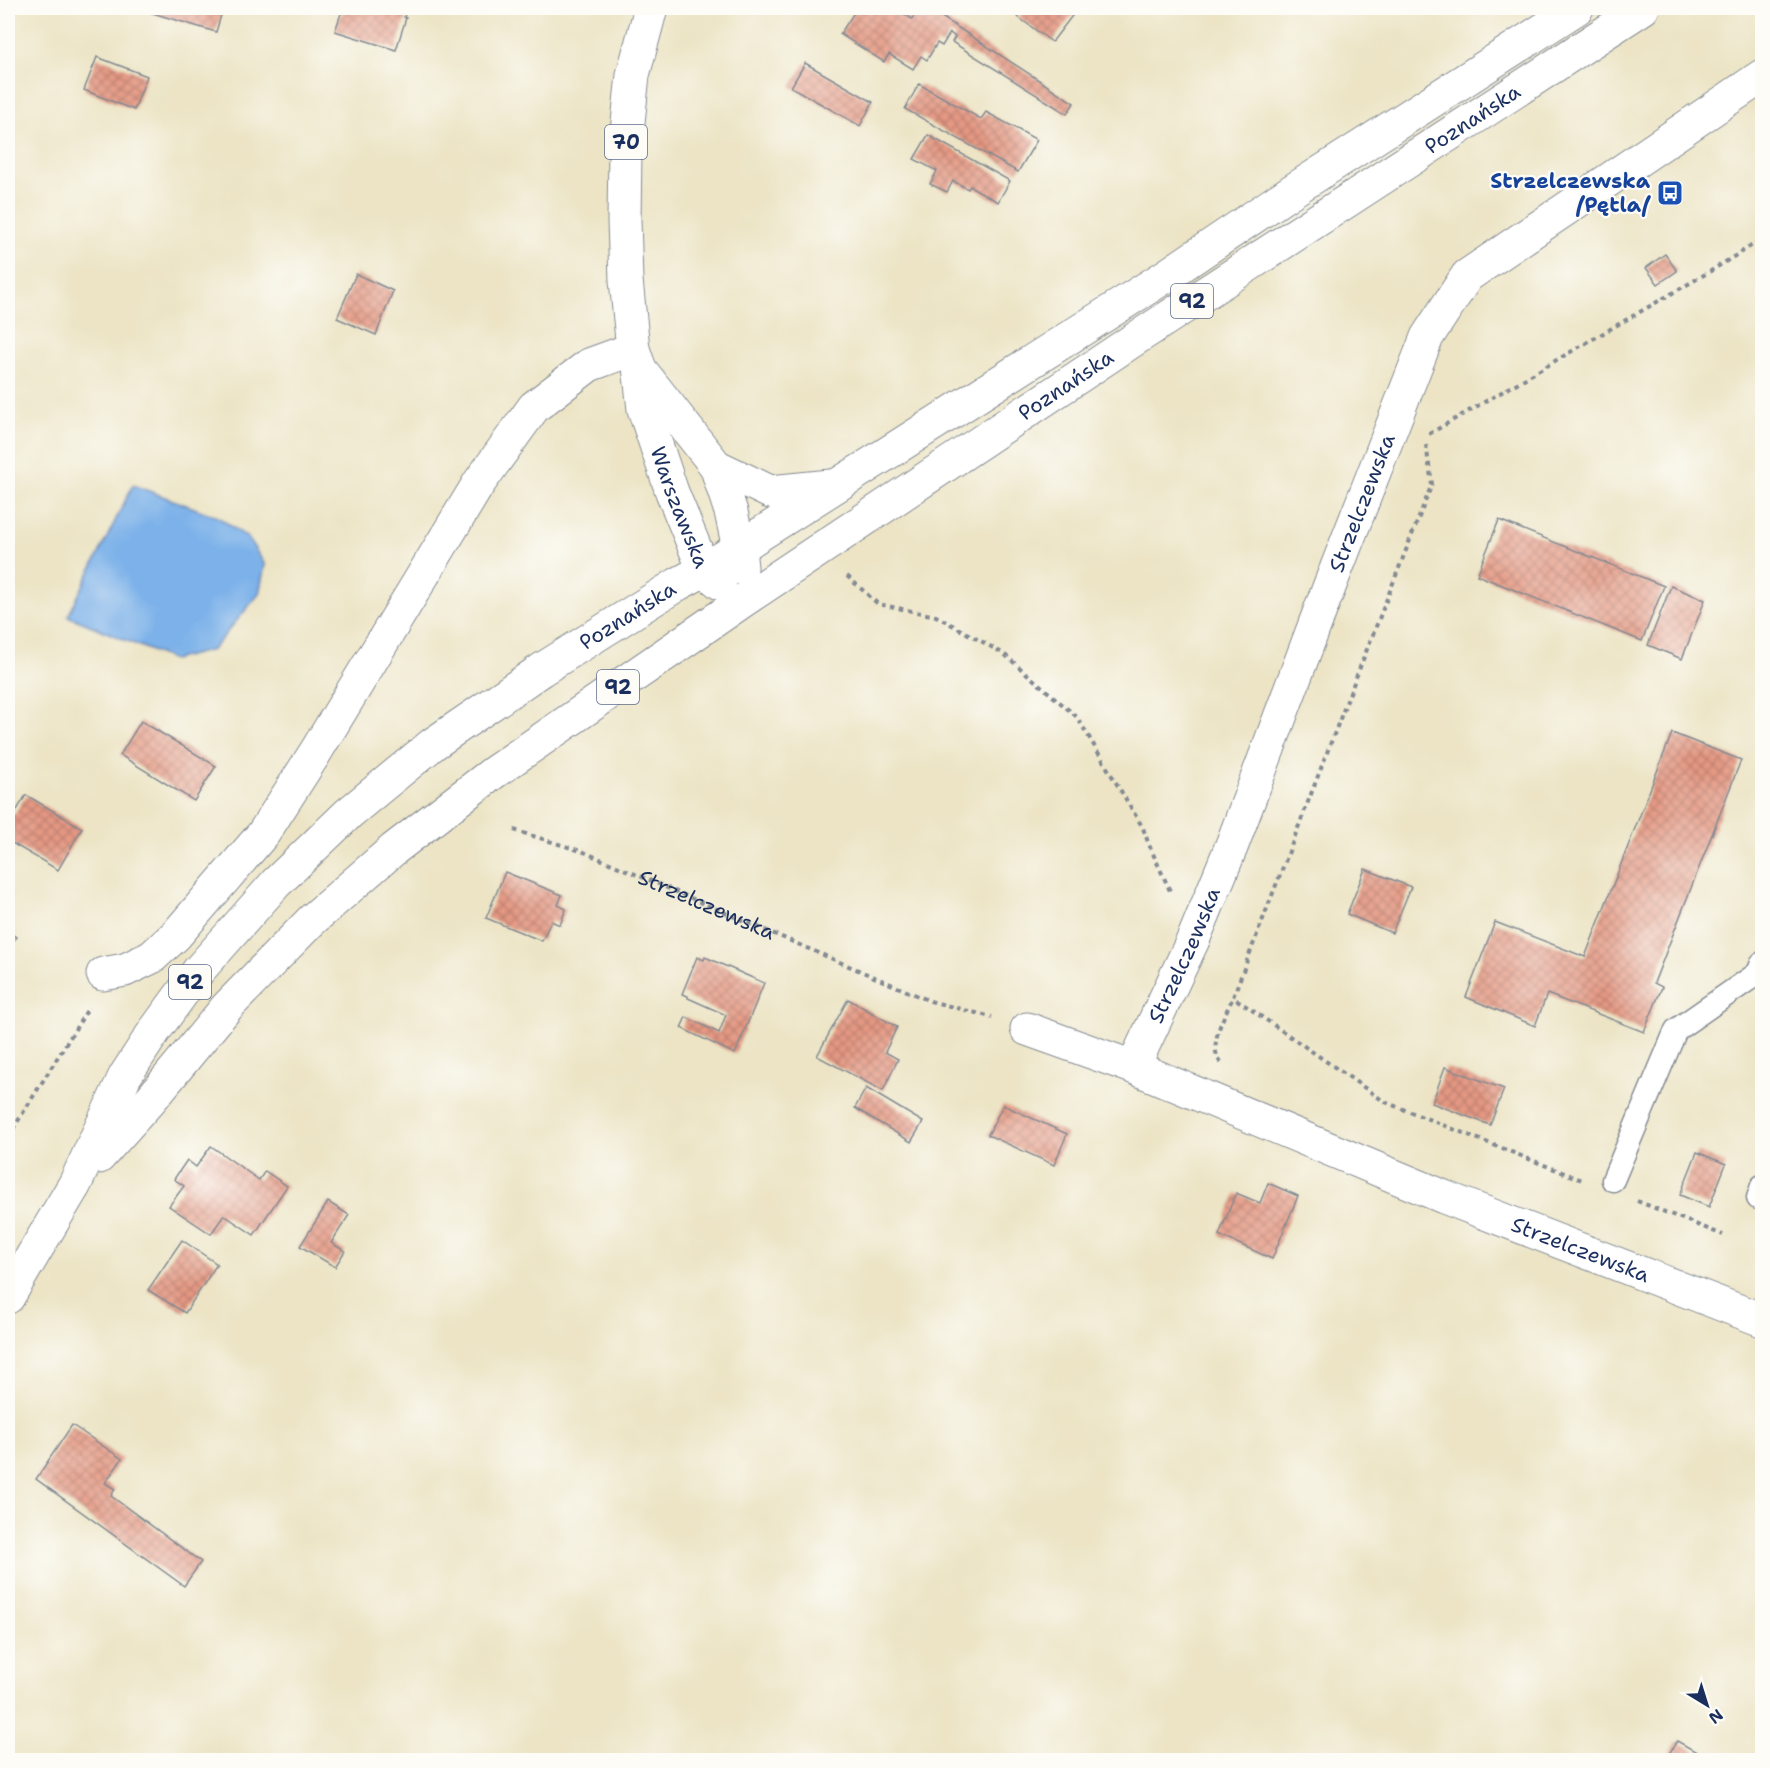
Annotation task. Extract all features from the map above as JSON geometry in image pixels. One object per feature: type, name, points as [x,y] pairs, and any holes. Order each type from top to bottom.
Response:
[{"type":"main road","name":"Warszawska","points":[[651,8],[633,75],[625,151],[626,280],[644,409],[672,492],[704,570],[744,600]]},
{"type":"main road","name":"Poznańska","points":[[75,1184],[125,1077],[155,1030],[199,970],[276,883],[349,813],[433,744],[541,670],[704,570],[1121,306],[1292,191],[1577,8]]},
{"type":"main road","name":"Poznańska","points":[[75,1184],[151,1099],[227,1007],[312,920],[394,849],[493,773],[744,600],[1209,290],[1643,8]]},
{"type":"main road","name":"Strzelczewska","points":[[1133,1067],[1192,940],[1232,845],[1426,337],[1467,276],[1762,76]]},
{"type":"main road","name":"Warszawska","points":[[636,358],[716,466],[731,512],[739,548],[744,600]]},
{"type":"main road","points":[[103,974],[125,970],[152,957],[176,934],[263,834],[315,753],[479,483],[534,407],[589,365],[636,358]]},
{"type":"main road","name":"Warszawska","points":[[716,466],[770,492]]},
{"type":"main road","name":"Poznańska","points":[[770,492],[837,486]]},
{"type":"main road","name":"Strzelczewska","points":[[1027,1029],[1133,1067],[1444,1197],[1762,1320]]},
{"type":"main road","name":"92","points":[[8,1298],[75,1184]]},
{"type":"lane","points":[[1612,1180],[1676,1030],[1761,974]]},
{"type":"path","points":[[1226,1068],[1218,1059],[1215,1047],[1220,1030],[1432,484],[1425,437],[1762,239]]},
{"type":"path","points":[[824,547],[850,580],[878,604],[936,616],[1004,654],[1077,717],[1143,828],[1192,940]]},
{"type":"path","name":"Strzelczewska","points":[[514,830],[584,852],[930,1001],[1004,1020],[1027,1029]]},
{"type":"path","points":[[8,1137],[101,987],[103,974]]},
{"type":"path","points":[[1233,997],[1385,1102],[1588,1183]]},
{"type":"path","points":[[1637,1201],[1723,1235]]},
{"type":"water","points":[[133,485],[218,517],[248,538],[265,565],[259,594],[212,650],[173,660],[68,616]]},
{"type":"building","points":[[136,8],[223,8],[216,32]]},
{"type":"building","points":[[343,8],[407,8],[396,50],[335,31]]},
{"type":"building","points":[[857,8],[895,8],[912,19],[919,8],[928,8],[1074,103],[1067,114],[952,42],[955,37],[950,33],[942,46],[937,43],[927,60],[921,56],[913,69],[889,54],[884,62],[840,34]]},
{"type":"building","points":[[1026,8],[1078,8],[1052,42],[1018,17]]},
{"type":"building","points":[[97,57],[147,76],[134,110],[84,90]]},
{"type":"building","points":[[805,63],[873,102],[860,126],[791,87]]},
{"type":"building","points":[[919,84],[981,119],[986,112],[1037,140],[1018,172],[905,109]]},
{"type":"building","points":[[928,135],[1010,181],[998,202],[970,186],[968,189],[953,181],[947,192],[930,184],[937,171],[914,159]]},
{"type":"building","points":[[1665,254],[1677,271],[1658,284],[1646,268]]},
{"type":"building","points":[[356,274],[393,291],[376,335],[337,318]]},
{"type":"building","points":[[1499,520],[1664,586],[1642,641],[1477,575]]},
{"type":"building","points":[[1671,586],[1705,600],[1682,659],[1648,645]]},
{"type":"building","points":[[141,721],[216,766],[194,801],[120,755]]},
{"type":"building","points":[[1672,733],[1741,760],[1654,983],[1662,987],[1644,1032],[1547,994],[1535,1026],[1466,997],[1495,922],[1585,957]]},
{"type":"building","points":[[26,795],[82,828],[58,870],[12,843],[8,850],[8,811],[14,815]]},
{"type":"building","points":[[1365,869],[1411,887],[1392,933],[1347,914]]},
{"type":"building","points":[[505,872],[562,895],[558,905],[566,909],[560,925],[551,921],[542,941],[486,918]]},
{"type":"building","points":[[8,932],[16,937],[8,950]]},
{"type":"building","points":[[697,957],[704,960],[705,957],[764,983],[735,1054],[681,1028],[686,1017],[719,1033],[726,1015],[682,994]]},
{"type":"building","points":[[848,999],[897,1027],[885,1052],[898,1059],[883,1091],[817,1056]]},
{"type":"building","points":[[1445,1067],[1504,1089],[1490,1125],[1432,1103]]},
{"type":"building","points":[[866,1088],[923,1122],[911,1142],[855,1108]]},
{"type":"building","points":[[1003,1105],[1067,1134],[1054,1165],[988,1135]]},
{"type":"building","points":[[211,1146],[259,1180],[265,1171],[287,1186],[254,1235],[224,1215],[211,1234],[169,1206],[184,1186],[174,1179],[187,1160],[196,1167]]},
{"type":"building","points":[[1697,1152],[1726,1164],[1709,1207],[1680,1195]]},
{"type":"building","points":[[1268,1183],[1298,1196],[1272,1259],[1219,1235],[1236,1193],[1260,1203]]},
{"type":"building","points":[[328,1202],[349,1215],[331,1243],[345,1251],[335,1267],[300,1246]]},
{"type":"building","points":[[182,1240],[217,1264],[185,1313],[148,1290]]},
{"type":"building","points":[[72,1425],[122,1459],[105,1483],[115,1489],[111,1496],[201,1562],[184,1586],[36,1479]]},
{"type":"building","points":[[1677,1741],[1711,1760],[1665,1760]]},
{"type":"building","points":[[1642,1753],[1654,1760],[1637,1760]]},
{"type":"place","name":"Strzelczewska /Pętla/","points":[[1670,193]]}]
